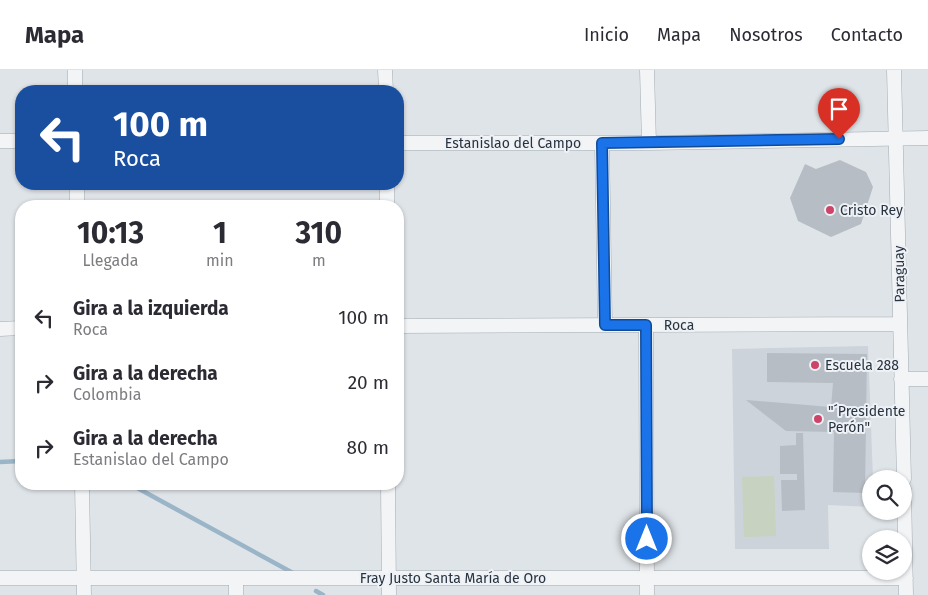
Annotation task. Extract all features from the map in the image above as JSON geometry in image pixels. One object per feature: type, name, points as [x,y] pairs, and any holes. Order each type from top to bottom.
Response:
[{"type":"street","points":[[75,70],[76,85]]},
{"type":"street","points":[[385,70],[386,85]]},
{"type":"street","points":[[647,70],[649,143]]},
{"type":"street","name":"Paraguay","points":[[894,70],[904,470]]},
{"type":"street","name":"Estanislao del Campo","points":[[404,143],[649,143],[928,138]]},
{"type":"street","points":[[0,141],[15,141]]},
{"type":"street","points":[[602,143],[605,325]]},
{"type":"street","name":"Roca","points":[[404,326],[900,324]]},
{"type":"street","points":[[646,325],[647,595]]},
{"type":"street","points":[[0,329],[15,328]]},
{"type":"street","points":[[901,379],[928,379]]},
{"type":"street","points":[[82,490],[84,595]]},
{"type":"street","points":[[388,490],[389,595]]},
{"type":"street","name":"Fray Justo Santa María de Oro","points":[[0,578],[862,578]]},
{"type":"street","points":[[236,578],[236,595]]},
{"type":"street","points":[[906,580],[906,595]]},
{"type":"shaded area","points":[[868,346],[873,470],[862,470],[862,507],[828,505],[829,549],[735,549],[732,349]]},
{"type":"green space","points":[[774,476],[776,536],[744,537],[742,477]]},
{"type":"building","name":"Cristo Rey","points":[[840,160],[866,172],[873,187],[861,224],[831,237],[798,221],[790,198],[805,164],[816,169]]},
{"type":"building","name":"\"´Presidente Perón\"","points":[[767,353],[867,354],[865,470],[862,470],[862,493],[833,492],[834,432],[786,431],[746,400],[831,407],[833,383],[767,382]]},
{"type":"building","points":[[796,433],[803,433],[805,510],[782,511],[781,480],[797,480],[797,474],[780,474],[780,446],[796,445]]},
{"type":"waterway","points":[[0,462],[15,461]]},
{"type":"waterway","points":[[141,490],[293,573]]},
{"type":"waterway","points":[[316,591],[323,595]]},
{"type":"place","name":"Cristo Rey","points":[[830,210]]},
{"type":"place","name":"Escuela 288","points":[[815,365]]},
{"type":"place","name":"\"´Presidente Perón\"","points":[[818,419]]},
{"type":"route","points":[[647,539],[646,325],[605,325],[602,143],[839,139]]}]
